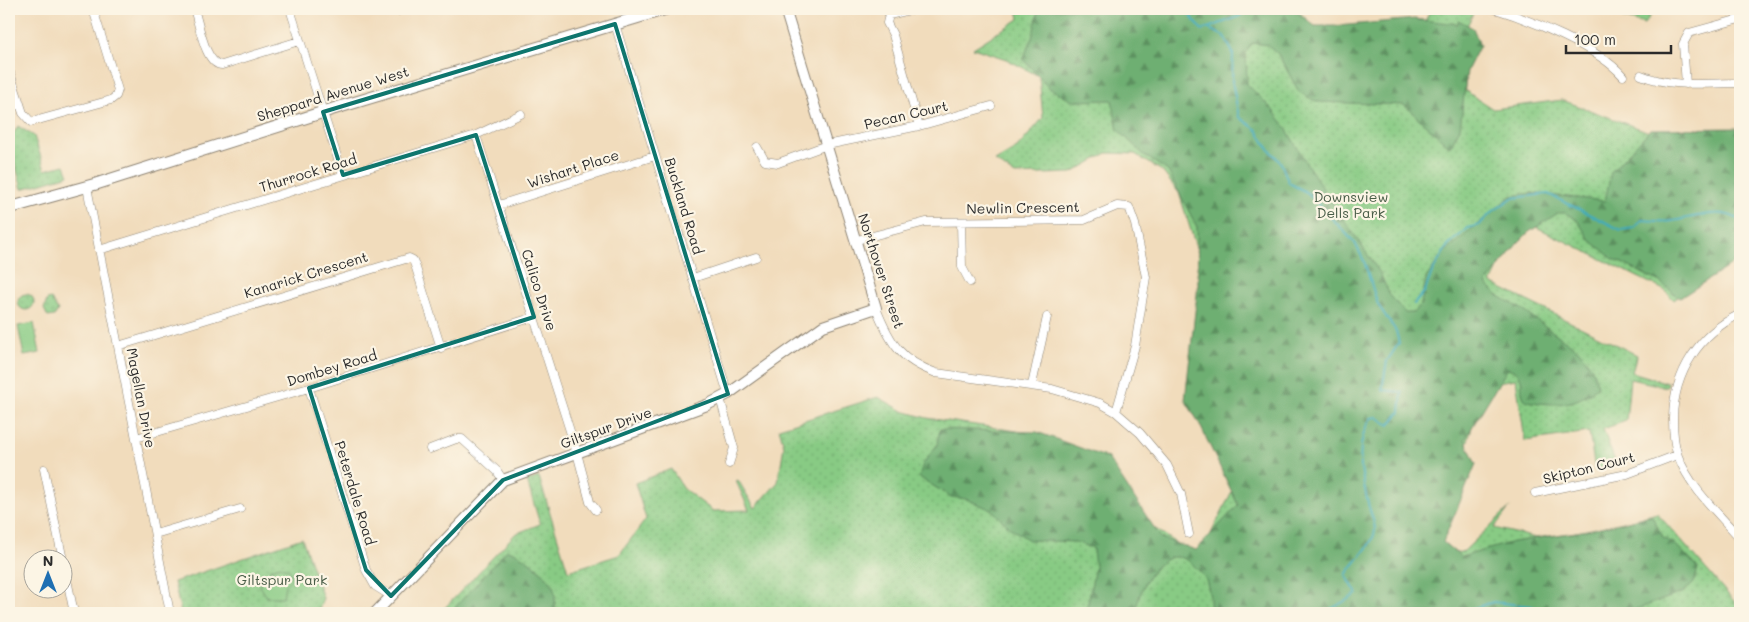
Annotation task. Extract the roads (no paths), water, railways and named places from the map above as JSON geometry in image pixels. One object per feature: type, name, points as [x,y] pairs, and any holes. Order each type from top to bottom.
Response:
[{"type":"main road","name":"Sheppard Avenue West","points":[[9,208],[87,187],[323,112],[666,9]]},
{"type":"street","points":[[9,70],[20,104],[26,118],[31,122],[102,103],[116,96],[117,86],[94,9]]},
{"type":"street","points":[[194,9],[209,58],[215,64],[222,65],[299,41]]},
{"type":"street","points":[[290,9],[342,175]]},
{"type":"street","points":[[389,9],[397,11],[407,9]]},
{"type":"street","name":"Northover Street","points":[[785,9],[857,240],[876,308],[892,343],[900,353],[919,366],[936,373],[1032,385],[1088,399],[1116,412],[1148,442],[1167,465],[1182,494],[1189,534]]},
{"type":"street","points":[[914,9],[889,15],[887,23],[893,35],[920,126]]},
{"type":"street","points":[[1495,9],[1520,18],[1597,54],[1614,66],[1623,76]]},
{"type":"street","points":[[1686,84],[1683,44],[1688,33],[1736,20]]},
{"type":"street","name":"Buckland Road","points":[[615,24],[693,278],[724,396],[734,448],[729,464]]},
{"type":"street","points":[[1641,75],[1655,81],[1686,84],[1740,82]]},
{"type":"street","points":[[9,106],[20,104]]},
{"type":"street","name":"Pecan Court","points":[[757,146],[765,161],[778,163],[827,145],[920,126],[991,106]]},
{"type":"street","name":"Thurrock Road","points":[[99,250],[476,135],[521,114]]},
{"type":"street","name":"Calico Drive","points":[[476,135],[577,453],[590,502],[596,510]]},
{"type":"street","name":"Wishart Place","points":[[499,205],[656,156]]},
{"type":"street","name":"Magellan Drive","points":[[87,187],[170,613]]},
{"type":"street","name":"Newlin Crescent","points":[[857,240],[926,222],[1084,220],[1117,206],[1129,207],[1135,224],[1146,277],[1135,346],[1116,412]]},
{"type":"street","points":[[960,222],[962,267],[970,282]]},
{"type":"street","points":[[693,278],[756,257]]},
{"type":"street","name":"Kanarick Crescent","points":[[118,346],[409,258],[413,260],[416,268],[441,348]]},
{"type":"street","name":"Giltspur Drive","points":[[375,613],[503,480],[724,396],[823,326],[876,308]]},
{"type":"street","points":[[1740,314],[1711,332],[1684,366],[1674,403],[1673,429],[1677,455],[1695,486],[1740,538]]},
{"type":"street","name":"Dombey Road","points":[[136,438],[310,388],[534,317]]},
{"type":"street","points":[[1032,385],[1047,317]]},
{"type":"street","name":"Peterdale Road","points":[[310,388],[366,570],[375,586],[391,596]]},
{"type":"street","points":[[430,449],[456,439],[462,439],[497,471],[503,480]]},
{"type":"street","name":"Skipton Court","points":[[1535,493],[1627,474],[1677,455]]},
{"type":"street","points":[[44,469],[74,613]]},
{"type":"street","points":[[155,534],[240,509]]},
{"type":"waterway","points":[[1185,9],[1202,30],[1238,17],[1249,9]]},
{"type":"waterway","points":[[1207,28],[1224,36],[1233,53],[1232,81],[1239,117],[1257,130],[1268,148],[1281,163],[1289,183],[1308,193],[1355,243],[1364,261],[1378,305],[1396,331],[1399,343],[1387,361],[1382,390],[1402,392],[1400,412],[1389,425],[1377,417],[1371,418],[1365,428],[1362,439],[1362,473],[1374,524],[1374,535],[1346,575],[1357,594],[1324,613]]},
{"type":"waterway","points":[[1414,304],[1425,291],[1432,272],[1448,245],[1468,228],[1479,225],[1492,212],[1512,198],[1548,194],[1621,230],[1634,228],[1641,220],[1668,222],[1707,214],[1725,214],[1740,221]]},
{"type":"waterway","points":[[1460,613],[1493,602],[1531,606],[1546,613]]},
{"type":"waterway","points":[[1658,613],[1668,613]]},
{"type":"park label","name":"Downsview Dells Park","points":[[1351,206]]},
{"type":"park label","name":"Giltspur Park","points":[[282,580]]}]
